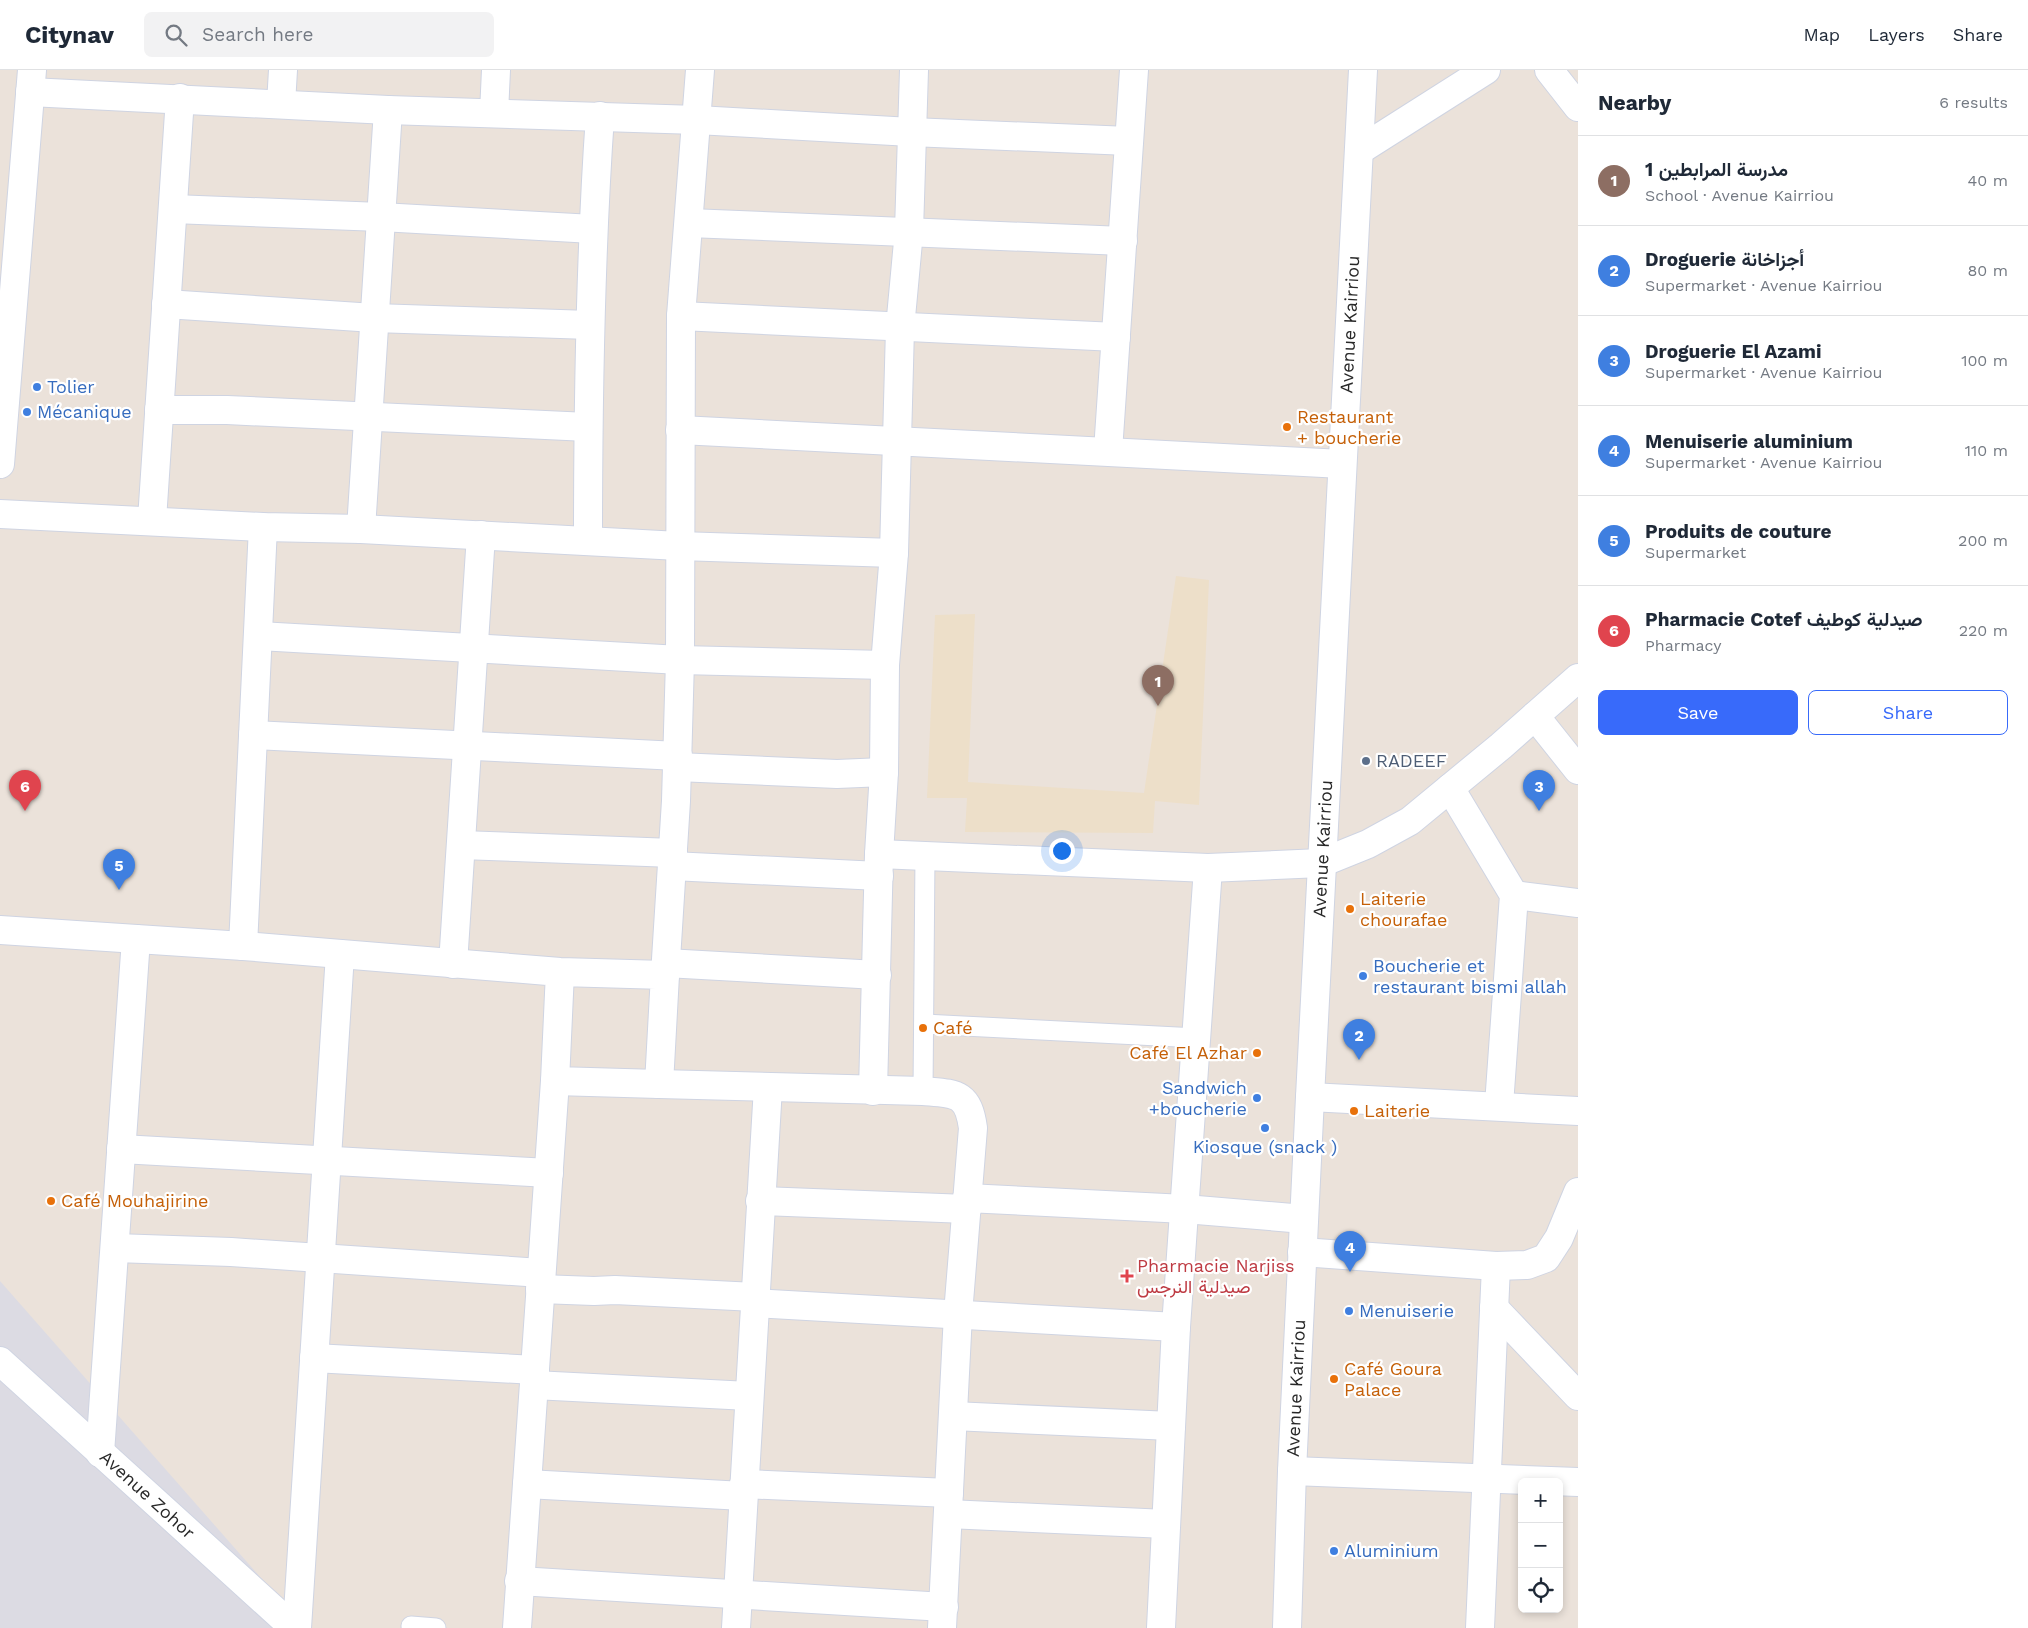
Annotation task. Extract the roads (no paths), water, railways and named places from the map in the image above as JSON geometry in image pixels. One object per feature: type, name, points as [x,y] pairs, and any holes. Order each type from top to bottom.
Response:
[{"type":"street","points":[[281,104],[283,70]]},
{"type":"street","points":[[494,113],[496,70]]},
{"type":"street","points":[[659,1084],[673,860],[680,660],[681,316],[700,70]]},
{"type":"street","points":[[873,1091],[886,665],[894,553],[900,328],[909,231],[914,70]]},
{"type":"street","points":[[1108,451],[1134,70]]},
{"type":"street","name":"Avenue Kairriou","points":[[1286,1628],[1321,863],[1364,70]]},
{"type":"street","points":[[1360,150],[1486,70]]},
{"type":"street","points":[[1549,70],[1578,107]]},
{"type":"street","points":[[0,464],[31,81],[180,98],[388,110],[697,120],[911,132],[1129,141]]},
{"type":"street","points":[[152,520],[180,98]]},
{"type":"street","points":[[361,529],[388,110]]},
{"type":"street","points":[[588,540],[590,325],[593,229],[600,116]]},
{"type":"street","points":[[173,209],[381,217],[593,229]]},
{"type":"street","points":[[689,223],[1123,241]]},
{"type":"street","points":[[166,304],[374,318],[590,325]]},
{"type":"street","points":[[681,316],[1116,337]]},
{"type":"street","points":[[159,410],[227,410],[588,427]]},
{"type":"street","points":[[680,430],[1342,464]]},
{"type":"street","points":[[0,514],[152,520],[263,527],[361,529],[679,546],[894,553]]},
{"type":"street","points":[[243,946],[263,527]]},
{"type":"street","points":[[453,964],[481,535]]},
{"type":"street","points":[[259,636],[680,660],[886,665]]},
{"type":"street","points":[[461,845],[673,860],[879,865],[925,856],[1208,868],[1321,863],[1368,844],[1410,821],[1578,678]]},
{"type":"street","points":[[1534,716],[1578,770]]},
{"type":"street","points":[[253,735],[467,744],[829,774],[884,772]]},
{"type":"street","points":[[1450,788],[1514,895],[1499,1105]]},
{"type":"street","points":[[1161,1628],[1176,1327],[1208,868]]},
{"type":"street","points":[[1514,895],[1578,903]]},
{"type":"street","points":[[0,930],[243,946],[560,972],[665,969],[877,975]]},
{"type":"street","points":[[100,1453],[136,939]]},
{"type":"street","points":[[296,1628],[340,954]]},
{"type":"street","points":[[517,1628],[549,1173],[560,972]]},
{"type":"street","points":[[519,1581],[738,1594],[943,1617],[958,1314],[973,1128],[971,1112],[966,1103],[955,1095],[923,1091],[555,1081]]},
{"type":"street","points":[[736,1628],[768,1087]]},
{"type":"street","points":[[1310,1097],[1578,1110]]},
{"type":"street","points":[[121,1149],[549,1173]]},
{"type":"street","points":[[1302,1252],[1496,1266],[1527,1266],[1546,1258],[1559,1238],[1578,1192]]},
{"type":"street","points":[[760,1201],[1185,1209],[1304,1219]]},
{"type":"street","points":[[115,1248],[231,1252],[321,1259],[541,1281],[594,1291],[615,1290],[1176,1327]]},
{"type":"street","points":[[1480,1628],[1496,1266]]},
{"type":"street","points":[[1494,1308],[1578,1396]]},
{"type":"street","points":[[314,1358],[749,1396]]},
{"type":"street","name":"Avenue Zohor","points":[[0,1361],[296,1628]]},
{"type":"street","points":[[953,1416],[1171,1426]]},
{"type":"street","points":[[1292,1471],[1578,1482]]},
{"type":"street","points":[[526,1484],[743,1490],[949,1503],[1166,1524]]},
{"type":"lane","points":[[923,1091],[925,856]]},
{"type":"lane","points":[[924,1024],[1197,1038]]},
{"type":"lane","points":[[411,1626],[436,1628]]},
{"type":"place","name":"Tolier","points":[[37,387]]},
{"type":"place","name":"Mécanique","points":[[27,412]]},
{"type":"place","name":"Restaurant + boucherie","points":[[1287,427]]},
{"type":"place","name":"مدرسة المرابطين 1","points":[[1158,706]]},
{"type":"place","name":"RADEEF","points":[[1366,761]]},
{"type":"place","name":"Pharmacie Cotef صيدلية كوطيف","points":[[25,811]]},
{"type":"place","name":"Droguerie El Azami","points":[[1539,811]]},
{"type":"place","name":"Produits de couture","points":[[119,890]]},
{"type":"place","name":"Laiterie chourafae","points":[[1350,909]]},
{"type":"place","name":"Boucherie et restaurant bismi allah","points":[[1363,976]]},
{"type":"place","name":"Café","points":[[923,1028]]},
{"type":"place","name":"Café El Azhar","points":[[1257,1053]]},
{"type":"place","name":"Droguerie أجزاخانة","points":[[1359,1060]]},
{"type":"place","name":"Sandwich +boucherie","points":[[1257,1098]]},
{"type":"place","name":"Laiterie","points":[[1354,1111]]},
{"type":"place","name":"Kiosque (snack )","points":[[1265,1128]]},
{"type":"place","name":"Café Mouhajirine","points":[[51,1201]]},
{"type":"place","name":"Menuiserie aluminium","points":[[1350,1272]]},
{"type":"place","name":"Pharmacie Narjiss صيدلية النرجس","points":[[1127,1276]]},
{"type":"place","name":"Menuiserie","points":[[1349,1311]]},
{"type":"place","name":"Café Goura Palace","points":[[1334,1379]]},
{"type":"place","name":"Aluminium","points":[[1334,1551]]}]
